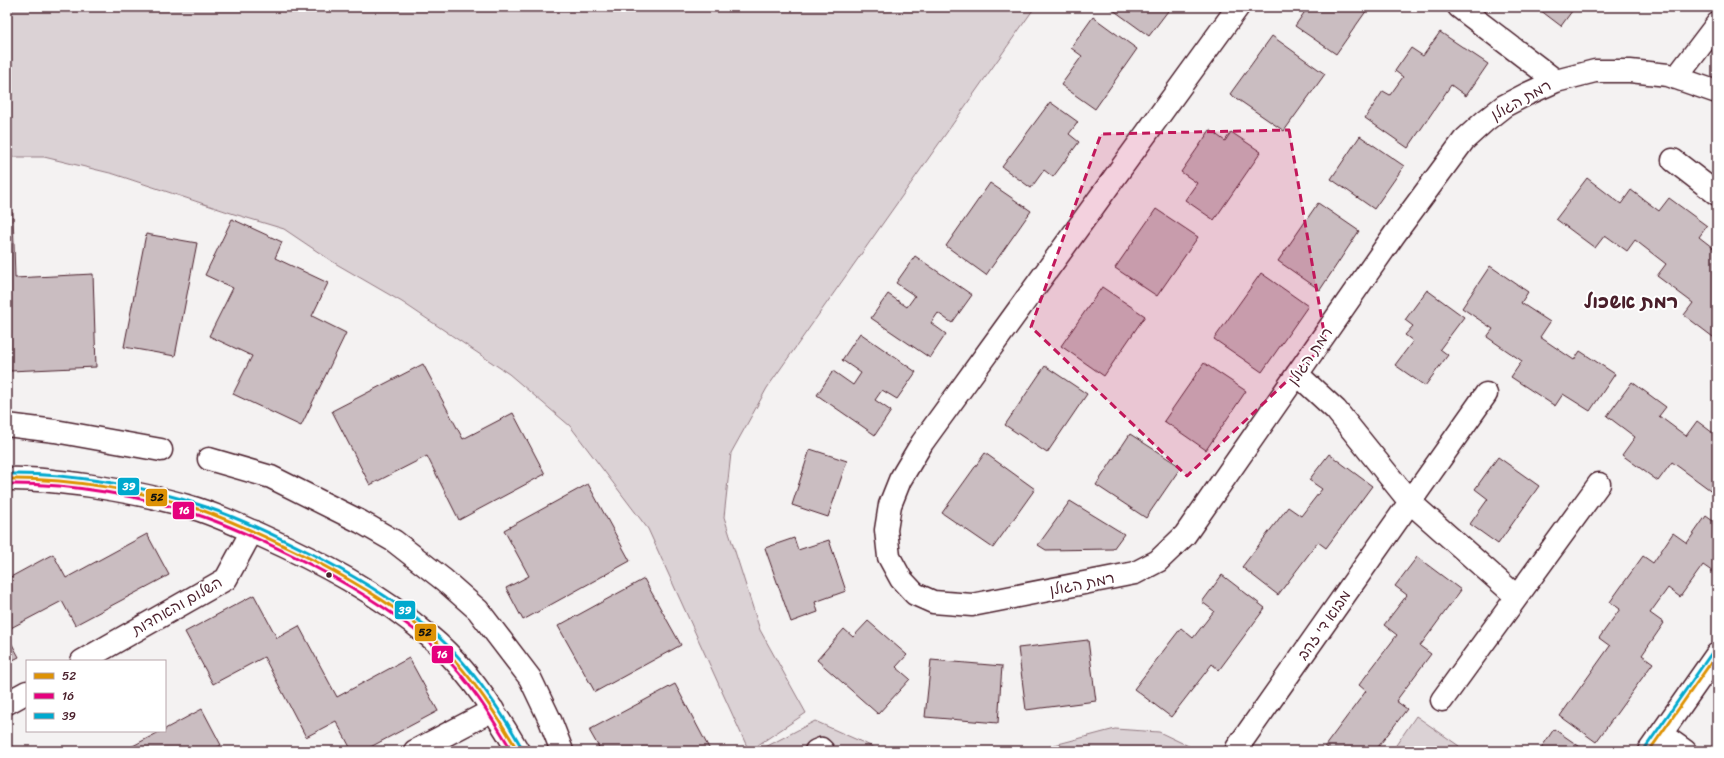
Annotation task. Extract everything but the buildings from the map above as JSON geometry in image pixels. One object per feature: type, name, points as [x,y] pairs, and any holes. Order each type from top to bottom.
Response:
[{"type":"street","name":"רמת הגולן","points":[[1238,7],[922,443],[900,480],[890,505],[886,530],[889,557],[901,579],[915,594],[933,602],[972,606],[1135,573],[1158,561],[1184,536],[1394,235],[1464,140],[1485,120],[1504,106],[1556,81],[1595,71],[1630,71],[1668,75],[1717,92]]},
{"type":"street","points":[[1459,7],[1556,81]]},
{"type":"street","points":[[1676,78],[1717,24]]},
{"type":"street","points":[[1673,160],[1717,194]]},
{"type":"street","points":[[1297,374],[1336,410],[1410,502],[1517,597]]},
{"type":"street","name":"מבוא די זהב","points":[[1237,748],[1486,394]]},
{"type":"street","points":[[7,425],[55,431],[161,450]]},
{"type":"street","points":[[209,459],[271,478],[362,522],[394,541],[444,580],[478,610],[530,678],[550,720],[562,751]]},
{"type":"street","points":[[7,479],[66,482],[125,492],[187,506],[252,531],[305,555],[359,586],[396,610],[430,637],[460,668],[493,710],[518,751]]},
{"type":"street","points":[[1442,700],[1599,484]]},
{"type":"street","name":"השלום והאחדות","points":[[84,660],[226,579],[252,531]]},
{"type":"street","points":[[1685,751],[1655,742],[1717,654]]},
{"type":"street","points":[[7,703],[26,693]]},
{"type":"street","points":[[415,751],[493,710]]},
{"type":"street","points":[[816,751],[821,749],[823,751]]},
{"type":"highlighted area","points":[[1289,130],[1326,344],[1187,476],[1031,327],[1101,134]]},
{"type":"shaded area","points":[[7,7],[1035,7],[767,388],[731,453],[724,517],[760,630],[806,713],[749,751],[648,529],[570,426],[509,374],[402,302],[333,262],[284,229],[114,174],[44,157],[7,157]]},
{"type":"shaded area","points":[[1416,716],[1459,746],[1456,751],[1392,751]]},
{"type":"shaded area","points":[[815,721],[882,751],[758,751]]},
{"type":"shaded area","points":[[1115,729],[1159,732],[1199,751],[1006,751],[1047,747]]},
{"type":"transit line","name":"39","points":[[7,474],[31,474],[82,478],[159,493],[206,507],[234,518],[318,557],[386,596],[418,619],[447,645],[488,694],[522,748]]},
{"type":"transit line","name":"52","points":[[7,479],[31,479],[81,483],[157,497],[218,516],[260,534],[315,561],[382,600],[414,623],[443,648],[484,697],[518,751]]},
{"type":"transit line","name":"16","points":[[7,484],[31,484],[81,488],[157,503],[231,527],[311,565],[378,604],[425,638],[450,662],[470,686],[512,751]]},
{"type":"transit line","name":"39","points":[[1645,748],[1713,651]]},
{"type":"transit line","name":"52","points":[[1649,751],[1717,654]]},
{"type":"district","name":"רמת אשכול","points":[[1631,301]]}]
